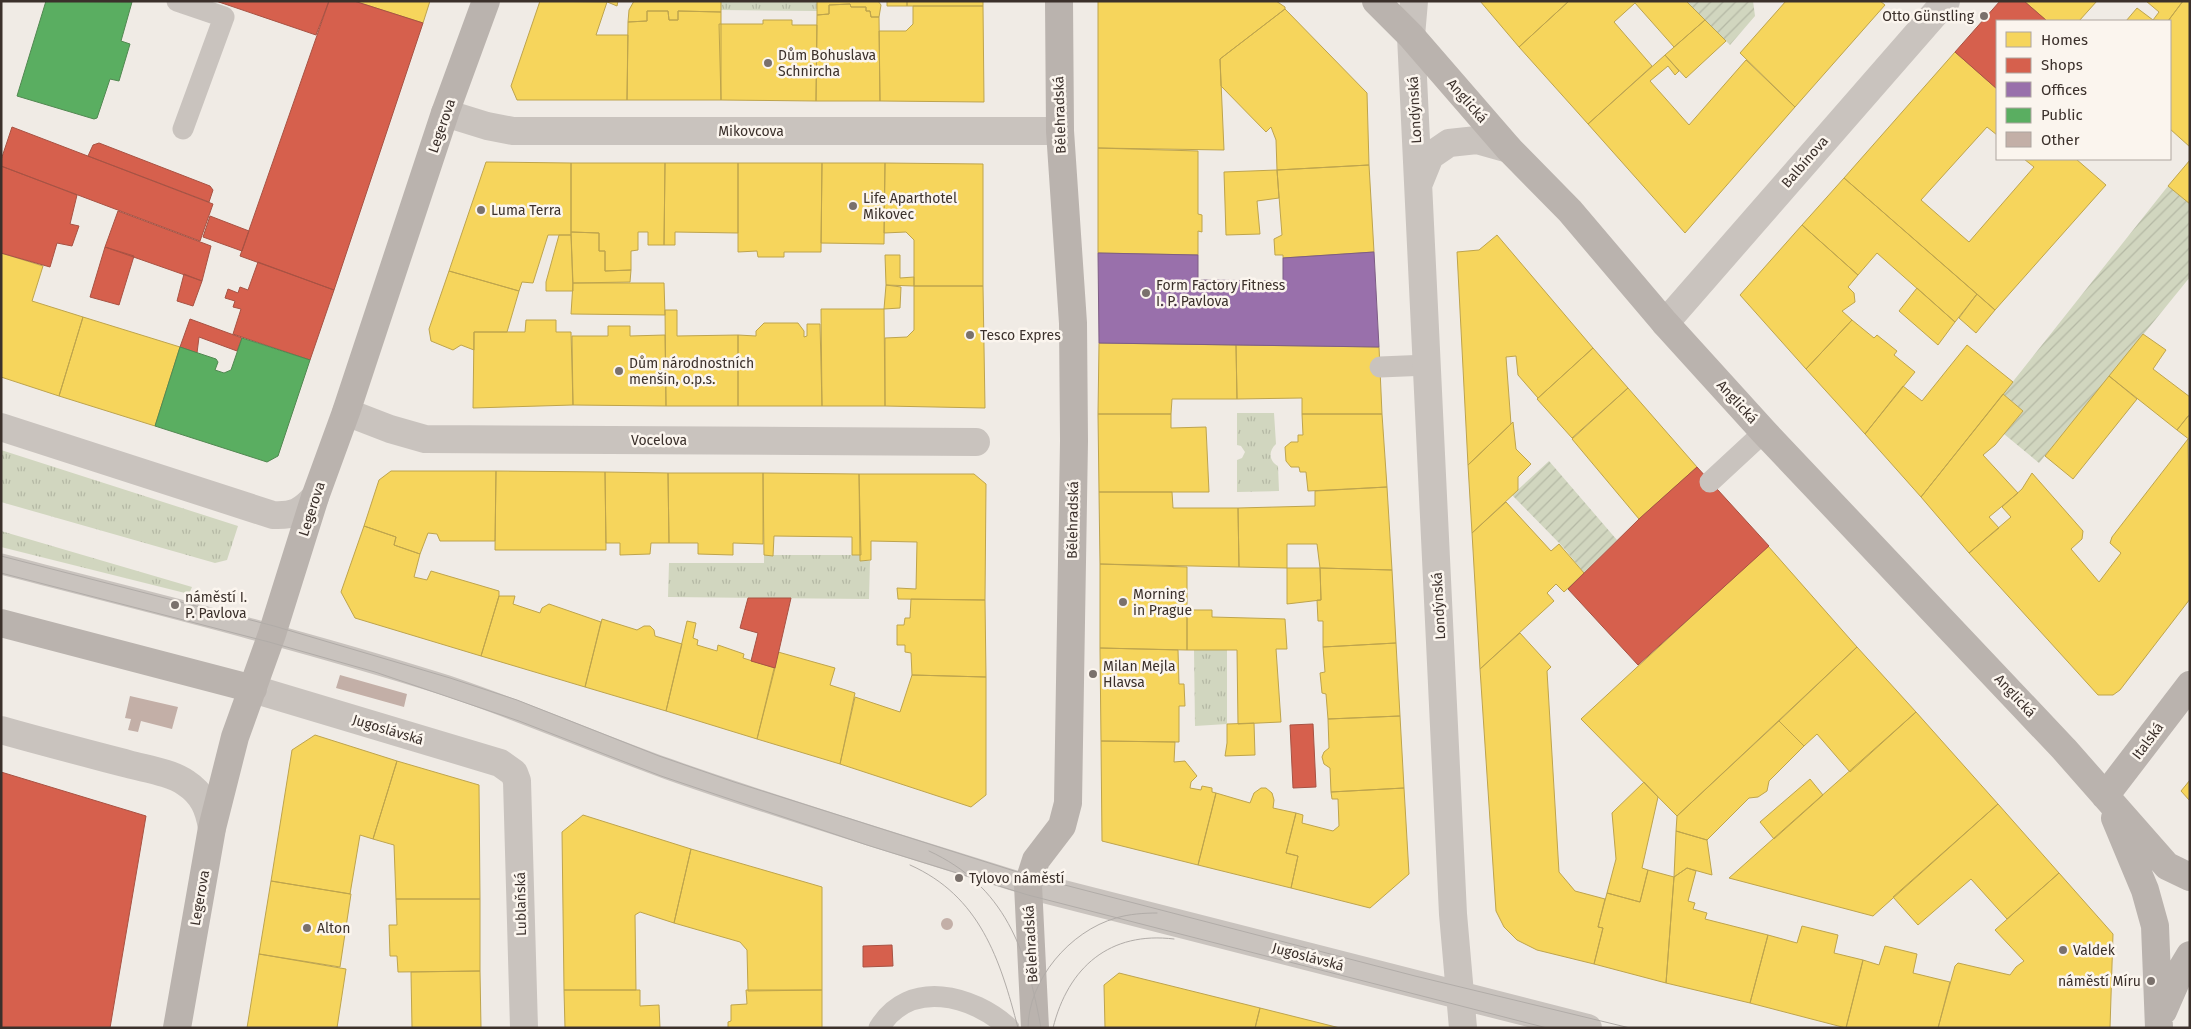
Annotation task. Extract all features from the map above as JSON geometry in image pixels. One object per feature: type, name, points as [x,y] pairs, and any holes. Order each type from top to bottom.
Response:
[{"type":"street","name":"Legerova","points":[[176,1028],[212,828],[235,738],[272,634],[315,498],[346,412],[445,113],[486,1]]},
{"type":"street","name":"Bělehradská","points":[[1035,1028],[1028,885],[1036,860],[1062,826],[1068,803],[1074,441],[1073,323],[1060,131],[1059,1]]},
{"type":"street","name":"Anglická","points":[[1376,1],[1411,36],[1509,149],[1570,211],[1666,323],[1764,432],[2039,721],[2168,866],[2190,877]]},
{"type":"street","name":"Londýnská","points":[[1414,1],[1411,36],[1453,914],[1463,1028]]},
{"type":"street","name":"Balbínova","points":[[1666,323],[1946,1]]},
{"type":"street","name":"Mikovcova","points":[[445,113],[486,126],[513,131],[1060,131]]},
{"type":"street","name":"Londýnská","points":[[1419,185],[1430,156],[1449,142],[1477,140],[1509,149]]},
{"type":"street","name":"Vocelova","points":[[346,412],[425,438],[976,442]]},
{"type":"street","points":[[1,428],[273,515],[296,514],[305,509],[315,498]]},
{"type":"street","points":[[1,623],[253,689]]},
{"type":"street","name":"Italská","points":[[2105,796],[2190,685]]},
{"type":"street","name":"Jugoslávská","points":[[253,689],[500,763],[514,774],[517,781]]},
{"type":"street","points":[[1,730],[185,782],[198,792],[205,802],[210,814],[212,828]]},
{"type":"street","name":"Lublaňská","points":[[517,781],[524,1028]]},
{"type":"street","name":"Anglická","points":[[2105,796],[2145,890],[2154,926],[2159,1023]]},
{"type":"street","name":"Jugoslávská","points":[[1028,885],[1588,1028]]},
{"type":"street","points":[[2159,1023],[2181,970],[2190,955]]},
{"type":"lane","points":[[177,1],[224,17],[183,129]]},
{"type":"lane","points":[[1380,368],[1428,365]]},
{"type":"lane","points":[[1710,482],[1764,432]]},
{"type":"lane","points":[[1,564],[272,634],[448,686],[735,792],[1028,885]]},
{"type":"lane","points":[[879,1028],[888,1015],[902,1005],[912,1000],[927,997],[964,1001],[986,1010],[1010,1028]]},
{"type":"green space","points":[[721,1],[817,1],[817,11],[721,10]]},
{"type":"green space","points":[[1686,1],[1753,1],[1755,16],[1730,45]]},
{"type":"green space","points":[[2168,186],[2190,204],[2190,277],[2039,463],[2004,434],[2023,411],[2003,394]]},
{"type":"green space","points":[[1237,413],[1274,413],[1276,444],[1271,453],[1271,459],[1278,466],[1279,491],[1237,492],[1237,460],[1242,458],[1245,452],[1241,446],[1237,445]]},
{"type":"green space","points":[[1,450],[238,526],[227,560],[215,563],[1,502]]},
{"type":"green space","points":[[1549,461],[1617,540],[1584,573],[1563,547],[1512,495]]},
{"type":"green space","points":[[1,531],[192,587],[189,594],[1,547]]},
{"type":"green space","points":[[764,555],[861,555],[860,561],[870,561],[869,599],[668,597],[669,563],[764,563]]},
{"type":"green space","points":[[1194,650],[1227,650],[1227,724],[1195,726]]},
{"type":"building: Homes","points":[[354,1],[430,1],[423,23]]},
{"type":"building: Homes","points":[[540,1],[607,2],[596,35],[628,35],[627,100],[517,100],[511,86]]},
{"type":"building: Homes","points":[[605,1],[618,1],[617,6]]},
{"type":"building: Homes","points":[[634,1],[721,1],[721,12],[678,11],[678,20],[669,20],[668,11],[647,11],[647,21],[628,22],[629,10]]},
{"type":"building: Homes","points":[[817,1],[878,1],[881,5],[879,17],[871,17],[870,11],[866,11],[866,7],[851,7],[850,4],[829,5],[829,14],[817,15]]},
{"type":"building: Homes","points":[[887,1],[907,1],[907,6],[887,6]]},
{"type":"building: Homes","points":[[907,1],[983,1],[983,6],[907,6]]},
{"type":"building: Homes","points":[[1098,1],[1276,1],[1285,7],[1285,9],[1220,59],[1224,150],[1098,148]]},
{"type":"building: Homes","points":[[1480,1],[1569,1],[1519,47]]},
{"type":"building: Homes","points":[[1569,1],[1686,1],[1705,20],[1674,47],[1635,3],[1614,22],[1652,66],[1588,124],[1519,47]]},
{"type":"building: Homes","points":[[1786,1],[1880,1],[1885,5],[1795,107],[1740,53]]},
{"type":"building: Homes","points":[[2024,1],[2097,1],[2080,20],[2046,20]]},
{"type":"building: Homes","points":[[2146,1],[2183,1],[2169,20],[2153,20],[2159,12]]},
{"type":"building: Homes","points":[[2183,1],[2190,1],[2190,147],[2171,130],[2171,20],[2169,20]]},
{"type":"building: Homes","points":[[850,4],[851,7],[866,7],[866,11],[870,11],[871,17],[879,17],[880,101],[816,101],[817,15],[829,14],[829,5]]},
{"type":"building: Homes","points":[[913,6],[983,6],[984,102],[880,101],[879,31],[906,31],[913,24]]},
{"type":"building: Homes","points":[[2137,8],[2153,20],[2127,20]]},
{"type":"building: Homes","points":[[1285,9],[1367,93],[1369,165],[1277,170],[1276,140],[1271,127],[1266,132],[1221,86],[1220,59]]},
{"type":"building: Homes","points":[[647,11],[668,11],[669,20],[678,20],[678,11],[721,12],[721,100],[627,100],[628,22],[647,21]]},
{"type":"building: Homes","name":"Dům Bohuslava Schnircha","points":[[763,20],[792,20],[792,25],[817,25],[816,101],[721,100],[719,24],[763,24]]},
{"type":"building: Homes","points":[[1705,20],[1726,41],[1686,78],[1665,55]]},
{"type":"building: Homes","points":[[1955,52],[1996,88],[1996,134],[1987,127],[1921,200],[1969,242],[2034,167],[2025,160],[2077,160],[2106,185],[1995,310],[1844,178]]},
{"type":"building: Homes","points":[[1665,55],[1679,71],[1675,75],[1668,66],[1650,81],[1689,125],[1746,60],[1795,107],[1685,233],[1588,124]]},
{"type":"building: Homes","points":[[1098,148],[1198,151],[1198,214],[1202,215],[1202,232],[1198,231],[1198,255],[1098,253]]},
{"type":"building: Homes","points":[[2190,160],[2190,204],[2168,186]]},
{"type":"building: Homes","points":[[486,162],[571,163],[571,235],[548,235],[533,283],[522,282],[519,291],[449,271]]},
{"type":"building: Homes","points":[[571,163],[665,163],[664,245],[648,245],[648,232],[638,232],[638,250],[631,251],[631,270],[605,271],[605,251],[599,251],[599,233],[571,232]]},
{"type":"building: Homes","points":[[665,163],[738,163],[738,233],[675,232],[675,245],[664,245]]},
{"type":"building: Homes","points":[[738,163],[822,163],[821,252],[784,252],[784,257],[758,257],[757,251],[738,252]]},
{"type":"building: Homes","points":[[822,163],[885,163],[884,244],[821,243]]},
{"type":"building: Homes","points":[[885,163],[983,164],[983,286],[914,286],[914,240],[906,232],[884,233]]},
{"type":"building: Homes","points":[[1369,165],[1374,252],[1283,258],[1283,255],[1275,255],[1274,239],[1282,235],[1277,170]]},
{"type":"building: Homes","points":[[1277,170],[1279,198],[1257,201],[1260,234],[1226,235],[1224,172]]},
{"type":"building: Homes","points":[[1844,178],[1977,294],[1955,322],[1877,253],[1858,275],[1802,225]]},
{"type":"building: Homes","points":[[1802,225],[1858,275],[1848,287],[1854,293],[1855,302],[1842,311],[1852,320],[1806,369],[1740,295]]},
{"type":"building: Homes","points":[[571,232],[599,233],[599,251],[605,251],[605,271],[631,270],[630,282],[573,283]]},
{"type":"building: Homes","points":[[559,235],[571,235],[573,291],[546,291],[546,282]]},
{"type":"building: Homes","points":[[1497,235],[1593,348],[1538,398],[1518,375],[1516,356],[1506,357],[1511,424],[1468,465],[1457,252],[1479,250]]},
{"type":"building: Homes","points":[[1,253],[43,266],[32,301],[83,317],[59,396],[1,377]]},
{"type":"building: Homes","points":[[885,255],[900,255],[900,278],[914,277],[914,286],[886,285]]},
{"type":"building: Homes","points":[[449,271],[519,291],[507,332],[474,332],[474,350],[461,345],[453,350],[431,341],[429,329]]},
{"type":"building: Homes","points":[[573,283],[664,283],[665,315],[571,314]]},
{"type":"building: Homes","points":[[886,285],[901,287],[900,308],[884,309]]},
{"type":"building: Homes","points":[[914,286],[983,286],[985,408],[885,406],[885,338],[907,337],[914,330]]},
{"type":"building: Homes","points":[[1917,288],[1955,322],[1938,345],[1899,311]]},
{"type":"building: Homes","points":[[1977,294],[1995,310],[1976,333],[1959,318]]},
{"type":"building: Homes","points":[[821,309],[884,309],[885,406],[822,406]]},
{"type":"building: Homes","points":[[665,310],[677,310],[677,336],[738,335],[738,406],[666,406]]},
{"type":"building: Homes","points":[[83,317],[180,347],[155,426],[59,396]]},
{"type":"building: Homes","points":[[526,320],[556,320],[556,332],[571,332],[573,405],[473,408],[474,332],[525,332]]},
{"type":"building: Homes","points":[[1852,320],[1874,338],[1877,335],[1897,351],[1894,355],[1915,372],[1865,434],[1806,369]]},
{"type":"building: Homes","points":[[764,323],[798,323],[804,331],[804,337],[807,336],[807,324],[820,324],[822,406],[738,406],[738,335],[756,336],[756,331]]},
{"type":"building: Homes","name":"Dům národnostních menšin, o.p.s.","points":[[608,326],[630,326],[630,336],[665,335],[666,406],[573,405],[572,336],[608,336]]},
{"type":"building: Homes","points":[[2143,334],[2166,350],[2153,369],[2190,397],[2190,414],[2177,430],[2109,376]]},
{"type":"building: Homes","points":[[1099,343],[1236,345],[1237,399],[1172,399],[1171,414],[1098,414]]},
{"type":"building: Homes","points":[[1236,345],[1379,347],[1382,414],[1302,414],[1302,398],[1237,399]]},
{"type":"building: Homes","points":[[1967,345],[2013,382],[1921,497],[1865,434],[1903,386],[1922,401]]},
{"type":"building: Homes","points":[[1593,348],[1628,388],[1572,438],[1537,399]]},
{"type":"building: Homes","points":[[2109,376],[2137,399],[2073,479],[2045,456]]},
{"type":"building: Homes","points":[[1628,388],[1697,467],[1639,519],[1572,439]]},
{"type":"building: Homes","points":[[2003,394],[2023,411],[1995,445],[1983,455],[2018,493],[1989,517],[1999,528],[1969,553],[1921,497]]},
{"type":"building: Homes","points":[[1098,414],[1171,414],[1171,428],[1206,427],[1209,492],[1099,492]]},
{"type":"building: Homes","points":[[1302,414],[1382,414],[1387,487],[1308,491],[1306,472],[1300,472],[1299,467],[1291,467],[1286,461],[1285,447],[1291,442],[1298,442],[1298,435],[1303,435]]},
{"type":"building: Homes","points":[[2188,416],[2190,417],[2190,440],[2177,430]]},
{"type":"building: Homes","points":[[1513,422],[1516,449],[1531,464],[1518,477],[1518,490],[1472,533],[1468,465]]},
{"type":"building: Homes","points":[[2188,439],[2190,599],[2120,690],[2113,695],[2098,695],[1969,553],[2011,517],[2002,507],[2022,489],[2032,473],[2083,531],[2082,539],[2071,549],[2099,582],[2121,553],[2110,543],[2112,537]]},
{"type":"building: Homes","points":[[391,471],[496,471],[495,541],[440,541],[437,534],[428,533],[420,554],[394,545],[396,537],[364,526],[379,480]]},
{"type":"building: Homes","points":[[496,471],[605,472],[606,550],[495,550]]},
{"type":"building: Homes","points":[[605,472],[668,473],[669,543],[651,543],[650,554],[620,555],[620,543],[606,543]]},
{"type":"building: Homes","points":[[668,473],[763,473],[763,544],[733,543],[733,555],[698,554],[698,543],[669,543]]},
{"type":"building: Homes","points":[[763,473],[859,474],[861,555],[852,555],[852,537],[774,536],[773,556],[764,555]]},
{"type":"building: Homes","points":[[859,474],[974,474],[986,484],[985,600],[898,599],[897,588],[916,589],[917,542],[871,541],[871,560],[860,561]]},
{"type":"building: Homes","points":[[1387,487],[1392,570],[1320,568],[1317,544],[1287,544],[1287,568],[1239,567],[1238,508],[1315,506],[1315,491]]},
{"type":"building: Homes","points":[[1099,492],[1172,492],[1173,508],[1238,508],[1239,567],[1100,564]]},
{"type":"building: Homes","points":[[1506,502],[1551,551],[1559,544],[1584,573],[1564,592],[1556,584],[1547,593],[1554,601],[1480,669],[1472,533]]},
{"type":"building: Homes","points":[[364,526],[396,537],[394,545],[420,554],[414,577],[427,580],[431,571],[499,591],[481,656],[355,618],[341,592]]},
{"type":"building: Homes","points":[[1768,546],[1857,647],[1677,816],[1581,719]]},
{"type":"building: Homes","points":[[1100,564],[1187,567],[1187,650],[1100,648]]},
{"type":"building: Homes","points":[[1287,568],[1320,568],[1321,600],[1287,604]]},
{"type":"building: Homes","points":[[1320,568],[1392,570],[1396,643],[1323,647],[1323,621],[1318,621],[1317,600],[1321,600]]},
{"type":"building: Homes","points":[[499,596],[515,596],[513,604],[540,613],[542,608],[549,604],[601,622],[585,687],[481,656]]},
{"type":"building: Homes","points":[[911,599],[985,600],[986,677],[912,675],[911,653],[905,652],[905,645],[897,645],[897,625],[904,625],[905,618],[910,618]]},
{"type":"building: Homes","points":[[1187,610],[1212,610],[1212,617],[1285,619],[1287,649],[1276,649],[1281,722],[1238,724],[1237,650],[1187,650]]},
{"type":"building: Homes","points":[[602,619],[637,630],[644,626],[650,626],[654,630],[655,636],[682,644],[666,711],[585,687]]},
{"type":"building: Homes","points":[[687,621],[696,623],[693,638],[698,640],[697,645],[717,651],[718,645],[744,654],[743,658],[775,668],[757,739],[666,711]]},
{"type":"building: Homes","points":[[1520,633],[1551,667],[1547,671],[1559,872],[1575,891],[1605,899],[1598,927],[1603,928],[1594,964],[1537,950],[1517,940],[1504,927],[1496,911],[1480,669]]},
{"type":"building: Homes","points":[[1396,643],[1400,716],[1328,719],[1326,694],[1322,693],[1320,673],[1325,672],[1323,647]]},
{"type":"building: Homes","points":[[1857,647],[1916,712],[1850,772],[1817,734],[1804,746],[1779,721]]},
{"type":"building: Homes","points":[[1100,648],[1178,650],[1179,684],[1184,684],[1185,706],[1179,706],[1179,742],[1101,741]]},
{"type":"building: Homes","points":[[778,652],[835,668],[830,685],[855,693],[840,764],[757,739]]},
{"type":"building: Homes","points":[[912,675],[986,677],[986,795],[971,807],[840,764],[855,697],[900,712]]},
{"type":"building: Homes","points":[[1916,712],[1998,804],[1873,916],[1729,878]]},
{"type":"building: Homes","points":[[1400,716],[1404,788],[1331,792],[1330,768],[1324,764],[1322,757],[1329,748],[1328,719]]},
{"type":"building: Homes","points":[[1779,721],[1804,746],[1769,781],[1767,791],[1758,797],[1749,798],[1707,840],[1676,831],[1677,816]]},
{"type":"building: Homes","points":[[1254,723],[1255,755],[1225,756],[1227,724]]},
{"type":"building: Homes","points":[[315,735],[397,761],[373,839],[360,835],[350,894],[271,881],[292,750]]},
{"type":"building: Homes","points":[[1101,741],[1175,742],[1174,762],[1185,761],[1197,776],[1191,782],[1190,788],[1201,790],[1202,786],[1212,788],[1212,792],[1216,793],[1198,865],[1102,841]]},
{"type":"building: Homes","points":[[397,761],[479,785],[480,899],[396,899],[394,845],[373,839]]},
{"type":"building: Homes","points":[[1810,779],[1823,795],[1774,839],[1760,822]]},
{"type":"building: Homes","points":[[2190,780],[2190,801],[2181,791]]},
{"type":"building: Homes","points":[[1644,782],[1658,797],[1642,868],[1648,870],[1640,902],[1607,893],[1616,859],[1612,813]]},
{"type":"building: Homes","points":[[1261,788],[1266,788],[1272,793],[1274,800],[1273,808],[1296,813],[1286,853],[1298,856],[1291,888],[1198,865],[1216,793],[1250,803],[1254,793]]},
{"type":"building: Homes","points":[[1404,788],[1409,874],[1370,908],[1291,888],[1298,856],[1286,853],[1296,813],[1303,815],[1302,823],[1333,831],[1339,826],[1338,799],[1332,799],[1331,792]]},
{"type":"building: Homes","points":[[1998,804],[2059,873],[2007,919],[1971,879],[1918,925],[1893,897]]},
{"type":"building: Homes","points":[[583,815],[691,849],[674,923],[640,912],[635,915],[636,990],[564,990],[562,832]]},
{"type":"building: Homes","points":[[1676,831],[1707,840],[1712,875],[1687,868],[1674,877]]},
{"type":"building: Homes","points":[[691,849],[822,887],[822,990],[748,991],[747,950],[740,942],[674,923]]},
{"type":"building: Homes","points":[[1687,868],[1696,871],[1688,901],[1695,903],[1693,909],[1707,913],[1705,919],[1768,935],[1750,1003],[1666,983],[1674,877]]},
{"type":"building: Homes","points":[[1648,870],[1674,877],[1666,983],[1594,964],[1603,928],[1598,927],[1607,893],[1640,902]]},
{"type":"building: Homes","name":"Valdek","points":[[2059,873],[2113,934],[2110,1028],[1938,1028],[1955,966],[1958,963],[2010,975],[2024,961],[1995,930]]},
{"type":"building: Homes","points":[[271,881],[351,894],[340,967],[259,954]]},
{"type":"building: Homes","points":[[396,899],[480,899],[480,971],[398,972],[397,956],[390,956],[389,925],[397,925]]},
{"type":"building: Homes","points":[[1802,926],[1838,935],[1834,953],[1863,960],[1846,1028],[1750,1003],[1768,935],[1797,943]]},
{"type":"building: Homes","points":[[1885,946],[1917,954],[1913,973],[1950,982],[1938,1028],[1846,1028],[1863,960],[1879,965]]},
{"type":"building: Homes","points":[[259,954],[346,969],[337,1028],[247,1028]]},
{"type":"building: Homes","points":[[480,971],[481,1028],[412,1028],[411,972]]},
{"type":"building: Homes","points":[[1119,973],[1260,1008],[1255,1028],[1105,1028],[1104,985]]},
{"type":"building: Homes","points":[[564,990],[640,990],[640,1006],[659,1005],[660,1028],[565,1028]]},
{"type":"building: Homes","points":[[746,990],[822,990],[822,1028],[728,1028],[728,1022],[731,1021],[731,1005],[747,1004]]},
{"type":"building: Homes","points":[[1260,1008],[1340,1028],[1255,1028]]},
{"type":"building: Shops","points":[[216,1],[329,1],[316,35]]},
{"type":"building: Shops","points":[[329,1],[354,1],[423,23],[334,290],[240,256]]},
{"type":"building: Shops","points":[[2000,1],[2024,1],[2046,20],[1996,20],[1996,88],[1955,52]]},
{"type":"building: Shops","points":[[12,127],[213,204],[200,241],[1,166],[1,160]]},
{"type":"building: Shops","points":[[99,143],[210,186],[213,190],[209,202],[88,156],[93,145]]},
{"type":"building: Shops","points":[[1,166],[77,195],[70,224],[79,226],[72,246],[57,243],[50,267],[1,253]]},
{"type":"building: Shops","points":[[118,211],[211,246],[202,281],[105,247]]},
{"type":"building: Shops","points":[[210,216],[249,231],[242,251],[203,237]]},
{"type":"building: Shops","points":[[105,247],[134,256],[119,305],[90,297]]},
{"type":"building: Shops","points":[[258,262],[334,290],[310,360],[233,334],[241,309],[233,307],[235,301],[225,298],[228,289],[238,293],[240,287],[248,290]]},
{"type":"building: Shops","points":[[184,274],[202,281],[193,306],[177,301]]},
{"type":"building: Shops","points":[[190,319],[242,338],[237,351],[199,337],[197,353],[180,347]]},
{"type":"building: Shops","points":[[1697,467],[1769,546],[1638,665],[1568,589],[1639,519]]},
{"type":"building: Shops","points":[[748,598],[791,598],[775,668],[751,661],[758,633],[740,628]]},
{"type":"building: Shops","points":[[1313,724],[1316,787],[1293,788],[1290,725]]},
{"type":"building: Shops","points":[[1,772],[146,816],[110,1028],[1,1028]]},
{"type":"building: Shops","points":[[892,945],[893,966],[863,967],[863,946]]},
{"type":"building: Offices","points":[[1374,252],[1379,347],[1099,343],[1098,253],[1198,255],[1198,280],[1283,281],[1283,258]]},
{"type":"building: Public","points":[[46,1],[132,2],[121,41],[130,44],[119,81],[110,79],[97,118],[94,119],[17,96]]},
{"type":"building: Public","points":[[242,338],[310,360],[278,456],[267,462],[155,426],[180,347],[216,359],[218,362],[215,370],[224,373],[231,370]]},
{"type":"building: Other","points":[[340,675],[407,694],[404,707],[336,688]]},
{"type":"building: Other","points":[[130,696],[178,707],[172,729],[141,721],[138,732],[128,730],[131,719],[125,718]]},
{"type":"building: Other","points":[[945,918],[949,918],[953,924],[949,930],[945,930],[941,926],[941,922]]},
{"type":"tram line","points":[[1,556],[274,626],[450,678],[517,700],[659,756],[734,782],[1030,876],[1415,976],[1630,1028]]},
{"type":"tram line","points":[[1,573],[269,642],[375,672],[519,721],[661,776],[867,845],[1028,895],[1547,1028]]},
{"type":"tram line","points":[[929,851],[955,865],[977,882],[1008,923],[1028,972],[1041,1028]]},
{"type":"tram line","points":[[910,865],[934,878],[954,894],[984,932],[1003,978],[1018,1028]]},
{"type":"tram line","points":[[1028,1028],[1035,992],[1055,960],[1068,946],[1099,924],[1126,916],[1157,913]]},
{"type":"tram line","points":[[1053,1028],[1069,987],[1081,971],[1095,958],[1112,948],[1130,941],[1151,938],[1174,939]]},
{"type":"place","name":"Otto Günstling","points":[[1984,16]]},
{"type":"place","name":"Dům Bohuslava Schnircha","points":[[768,63]]},
{"type":"place","name":"Life Aparthotel Mikovec","points":[[853,206]]},
{"type":"place","name":"Luma Terra","points":[[481,210]]},
{"type":"place","name":"Form Factory Fitness I. P. Pavlova","points":[[1146,293]]},
{"type":"place","name":"Tesco Expres","points":[[970,335]]},
{"type":"place","name":"Dům národnostních menšin, o.p.s.","points":[[619,371]]},
{"type":"place","name":"Morning in Prague","points":[[1123,602]]},
{"type":"place","name":"náměstí I. P. Pavlova","points":[[175,605]]},
{"type":"place","name":"Milan Mejla Hlavsa","points":[[1093,674]]},
{"type":"place","name":"Tylovo náměstí","points":[[959,878]]},
{"type":"place","name":"Alton","points":[[307,928]]},
{"type":"place","name":"Valdek","points":[[2063,950]]},
{"type":"place","name":"náměstí Míru","points":[[2151,981]]}]
